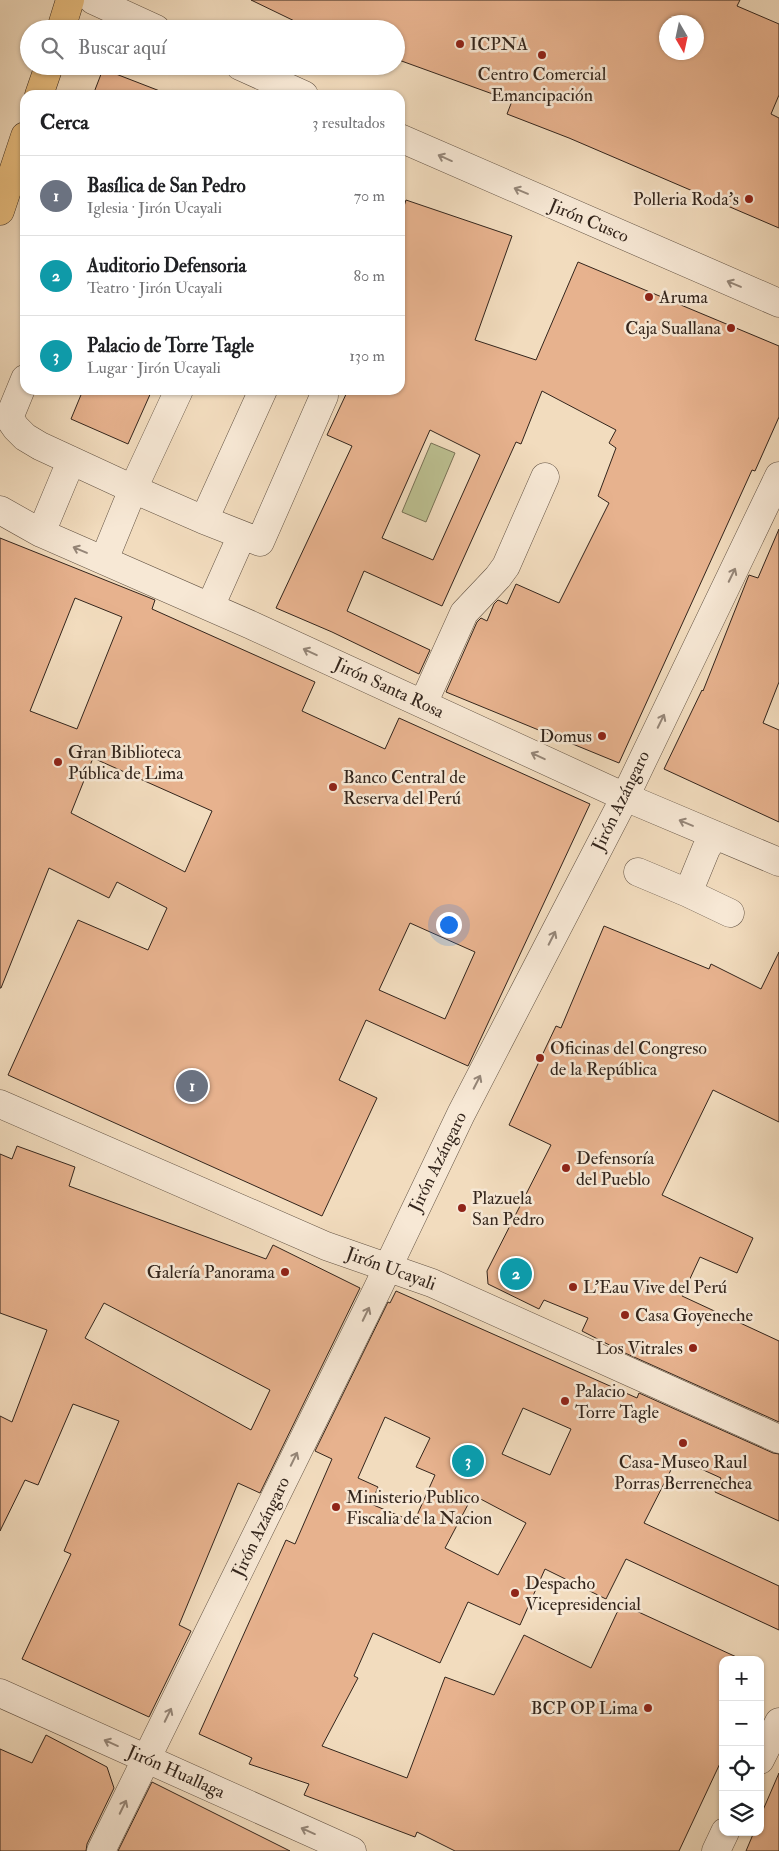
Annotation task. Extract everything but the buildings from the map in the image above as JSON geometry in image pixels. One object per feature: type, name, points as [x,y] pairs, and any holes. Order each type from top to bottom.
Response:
[{"type":"main road","points":[[64,20],[70,0]]},
{"type":"main road","points":[[41,90],[45,75]]},
{"type":"main road","points":[[0,211],[20,151]]},
{"type":"street","points":[[93,0],[136,20]]},
{"type":"street","points":[[260,75],[293,90]]},
{"type":"street","name":"Jirón Cusco","points":[[405,140],[779,303]]},
{"type":"street","points":[[20,391],[9,418],[25,437],[71,461],[133,489],[260,542],[324,395]]},
{"type":"street","points":[[104,560],[133,489],[177,395]]},
{"type":"street","points":[[204,520],[261,395]]},
{"type":"street","points":[[41,533],[71,461]]},
{"type":"street","name":"Jirón Azángaro","points":[[102,1851],[388,1268],[461,1114],[625,797],[779,476]]},
{"type":"street","points":[[423,704],[464,613],[506,566],[545,477]]},
{"type":"street","name":"Jirón Santa Rosa","points":[[0,510],[41,533],[210,607],[625,797],[779,862]]},
{"type":"street","points":[[210,607],[220,589],[242,535]]},
{"type":"street","points":[[688,893],[706,849],[715,835]]},
{"type":"street","points":[[638,872],[730,913]]},
{"type":"street","name":"Jirón Ucayali","points":[[0,1104],[326,1246],[432,1283],[779,1439]]},
{"type":"street","name":"Jirón Huallaga","points":[[0,1693],[352,1851]]},
{"type":"street","points":[[764,1752],[779,1722]]},
{"type":"street","points":[[716,1851],[723,1836]]},
{"type":"green space","points":[[431,443],[455,453],[426,522],[402,512]]},
{"type":"place","name":"ICPNA","points":[[460,44]]},
{"type":"place","name":"Centro Comercial Emancipación","points":[[542,55]]},
{"type":"place","name":"Polleria Roda's","points":[[749,199]]},
{"type":"place","name":"Aruma","points":[[649,297]]},
{"type":"place","name":"Caja Suallana","points":[[731,328]]},
{"type":"place","name":"Domus","points":[[602,736]]},
{"type":"place","name":"Gran Biblioteca Pública de Lima","points":[[58,762]]},
{"type":"place","name":"Banco Central de Reserva del Perú","points":[[333,787]]},
{"type":"place","name":"Oficinas del Congreso de la República","points":[[540,1058]]},
{"type":"place","name":"Basílica de San Pedro","points":[[192,1086]]},
{"type":"place","name":"Defensoría del Pueblo","points":[[566,1168]]},
{"type":"place","name":"Plazuela San Pedro","points":[[462,1208]]},
{"type":"place","name":"Galería Panorama","points":[[285,1272]]},
{"type":"place","name":"Auditorio Defensoria","points":[[516,1274]]},
{"type":"place","name":"L'Eau Vive del Perú","points":[[573,1287]]},
{"type":"place","name":"Casa Goyeneche","points":[[625,1315]]},
{"type":"place","name":"Los Vitrales","points":[[693,1348]]},
{"type":"place","name":"Palacio Torre Tagle","points":[[565,1401]]},
{"type":"place","name":"Casa-Museo Raul Porras Berrenechea","points":[[683,1443]]},
{"type":"place","name":"Palacio de Torre Tagle","points":[[468,1461]]},
{"type":"place","name":"Ministerio Publico Fiscalia de la Nacion","points":[[336,1507]]},
{"type":"place","name":"Despacho Vicepresidencial","points":[[515,1593]]},
{"type":"place","name":"BCP OP Lima","points":[[648,1708]]}]
